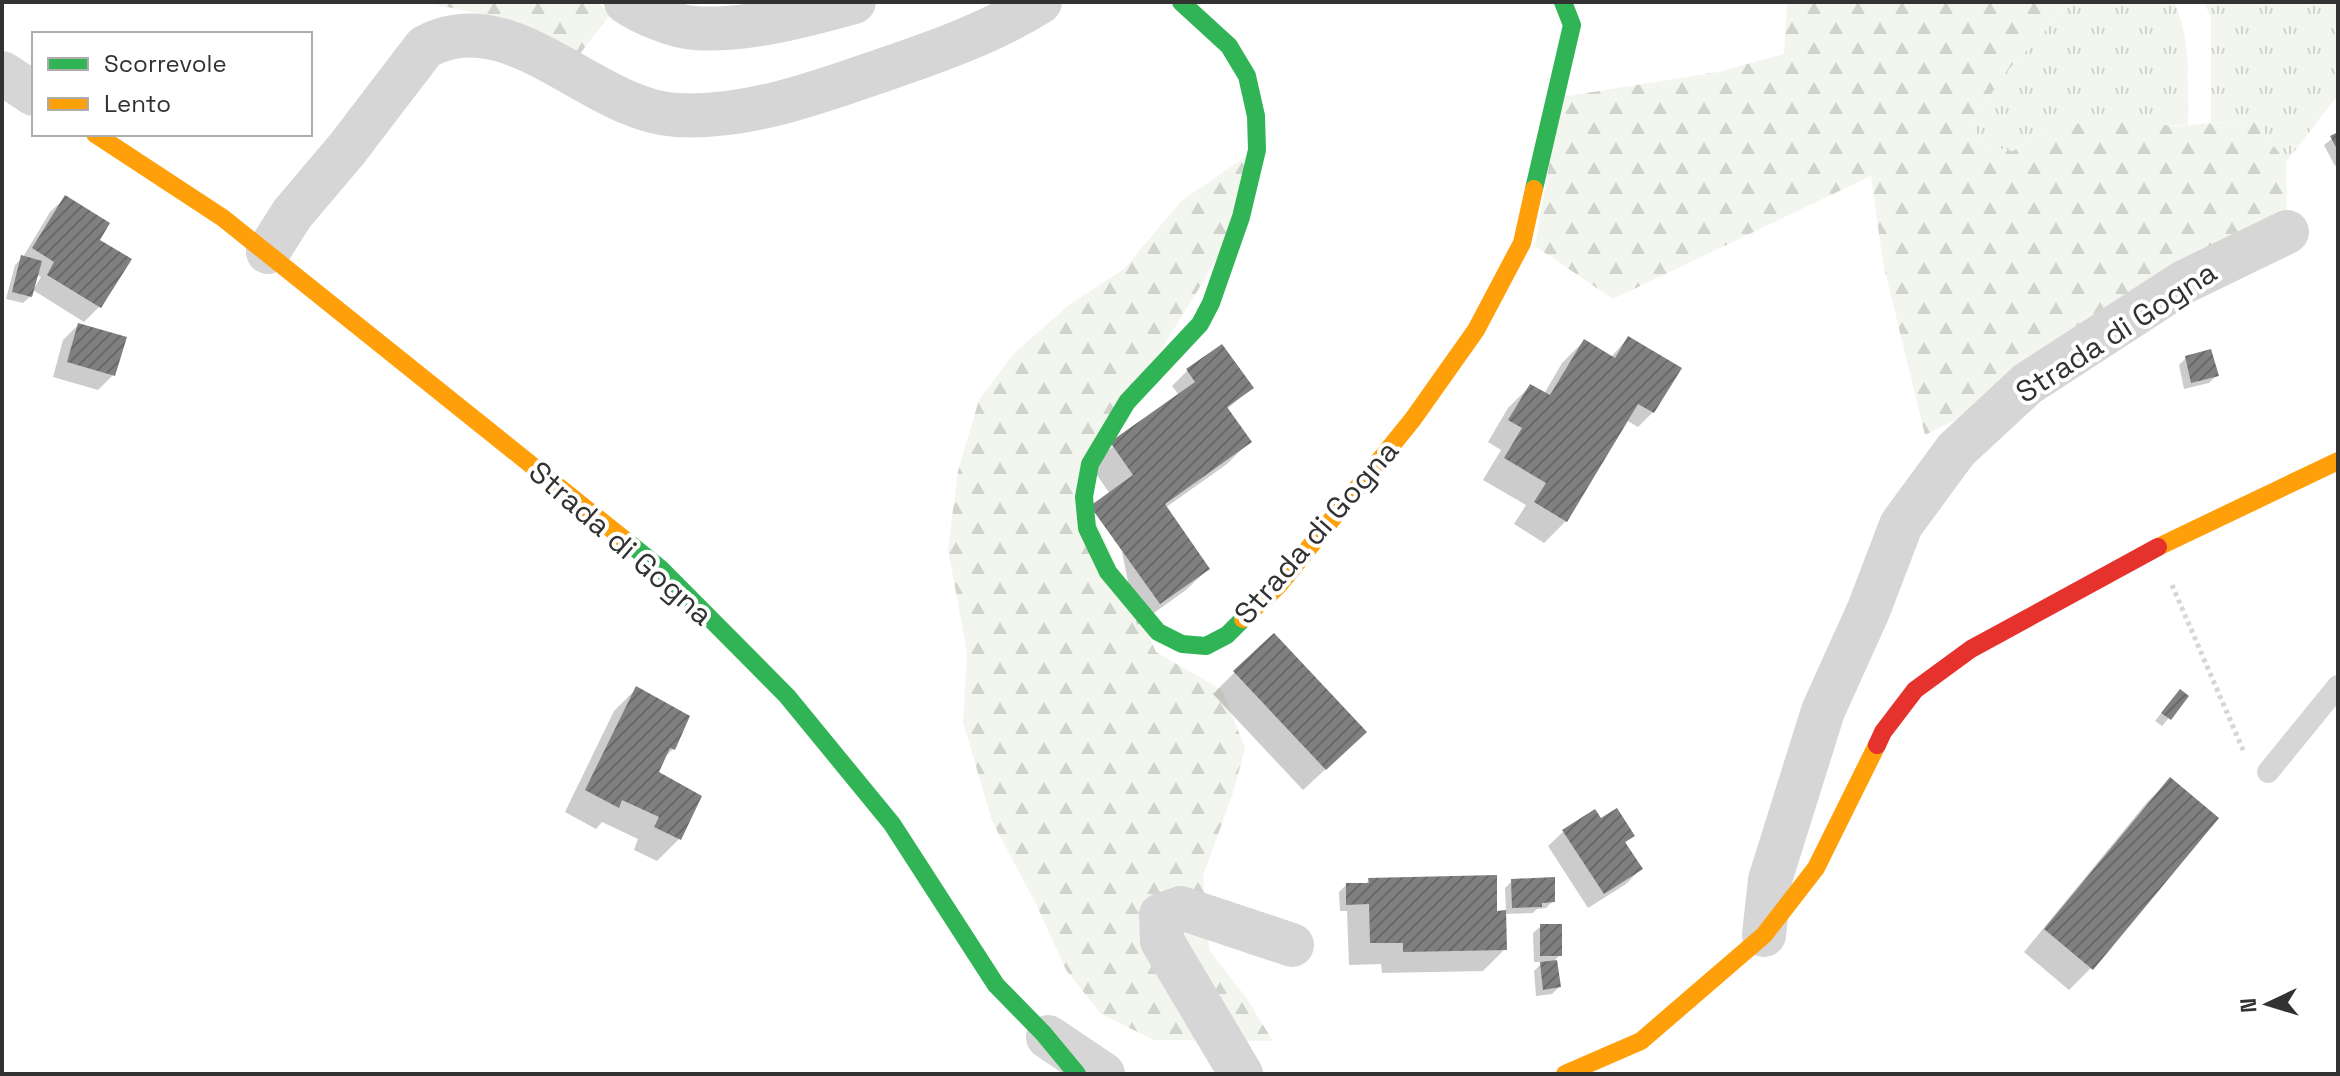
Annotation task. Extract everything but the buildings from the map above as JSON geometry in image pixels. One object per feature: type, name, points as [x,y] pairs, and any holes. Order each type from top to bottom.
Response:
[{"type":"street","points":[[626,2],[639,11],[693,28],[735,27],[819,12],[854,2]]},
{"type":"street","points":[[268,252],[292,214],[347,149],[425,47],[442,36],[463,30],[486,31],[523,42],[640,105],[672,115],[714,115],[767,106],[908,61],[985,31],[1040,2]]},
{"type":"street","name":"Strada di Gogna","points":[[1181,2],[1229,46],[1247,76],[1256,116],[1257,150],[1241,217],[1211,303],[1200,324],[1127,402],[1090,464],[1084,497],[1087,528],[1108,572],[1158,632],[1182,644],[1206,646],[1227,635],[1278,586],[1413,419],[1476,330],[1522,243],[1572,25],[1563,2]]},
{"type":"street","points":[[2,73],[32,93]]},
{"type":"street","name":"Strada di Gogna","points":[[98,136],[223,218],[268,252],[661,569],[787,696],[892,824],[996,985],[1043,1033],[1077,1074]]},
{"type":"street","name":"Strada di Gogna","points":[[1764,935],[1770,880],[1823,711],[1869,609],[1901,525],[1956,450],[2027,384],[2184,282],[2287,232]]},
{"type":"street","points":[[1565,1074],[1641,1041],[1764,935],[1816,868],[1883,732],[1915,690],[1971,649],[2156,548],[2338,461]]},
{"type":"street","points":[[1241,1074],[1162,941],[1161,915],[1181,908],[1292,945]]},
{"type":"street","name":"Strada di Gogna","points":[[1043,1033],[1103,1074]]},
{"type":"lane","points":[[2268,772],[2338,686]]},
{"type":"path","points":[[2156,548],[2244,752]]},
{"type":"green space","points":[[420,2],[598,2],[610,15],[576,59],[494,16]]},
{"type":"green space","points":[[1787,2],[2072,2],[2005,73],[1974,120],[1979,144],[2013,151],[2055,125],[2116,121],[2175,126],[2255,120],[2286,162],[2287,232],[2027,384],[1925,435],[1883,263],[1871,176],[1613,299],[1535,246],[1561,97],[1718,72],[1784,54]]},
{"type":"green space","points":[[2072,2],[2174,2],[2186,46],[2188,125],[2055,125],[2013,151],[1979,144],[1974,120],[2005,73]]},
{"type":"green space","points":[[2204,2],[2338,2],[2338,95],[2286,162],[2255,120],[2211,123],[2211,18]]},
{"type":"green space","points":[[1251,153],[1219,256],[1079,483],[1156,652],[1222,690],[1245,748],[1233,793],[1203,876],[1209,950],[1245,996],[1273,1041],[1154,1040],[1101,1014],[1066,970],[1037,906],[992,821],[963,722],[967,653],[948,549],[958,471],[979,400],[1015,352],[1069,305],[1124,269],[1181,201]]},
{"type":"traffic: fast","points":[[1181,2],[1229,46],[1247,76],[1256,116],[1257,150],[1241,217],[1211,303],[1200,324],[1127,402],[1090,464],[1084,497],[1087,528],[1108,572],[1158,632],[1182,644],[1206,646],[1227,635],[1243,619]]},
{"type":"traffic: fast","points":[[1534,189],[1572,25],[1563,2]]},
{"type":"traffic: fast","points":[[625,540],[661,569],[787,696],[892,824],[996,985],[1043,1033],[1077,1074]]},
{"type":"traffic: slow","points":[[98,136],[223,218],[625,540]]},
{"type":"traffic: slow","points":[[1243,619],[1278,586],[1413,419],[1476,330],[1522,243],[1534,189]]},
{"type":"traffic: slow","points":[[2158,547],[2338,461]]},
{"type":"traffic: slow","points":[[1565,1074],[1641,1041],[1764,935],[1816,868],[1877,745]]},
{"type":"traffic: jam","points":[[1877,745],[1883,732],[1915,690],[1971,649],[2158,547]]}]
